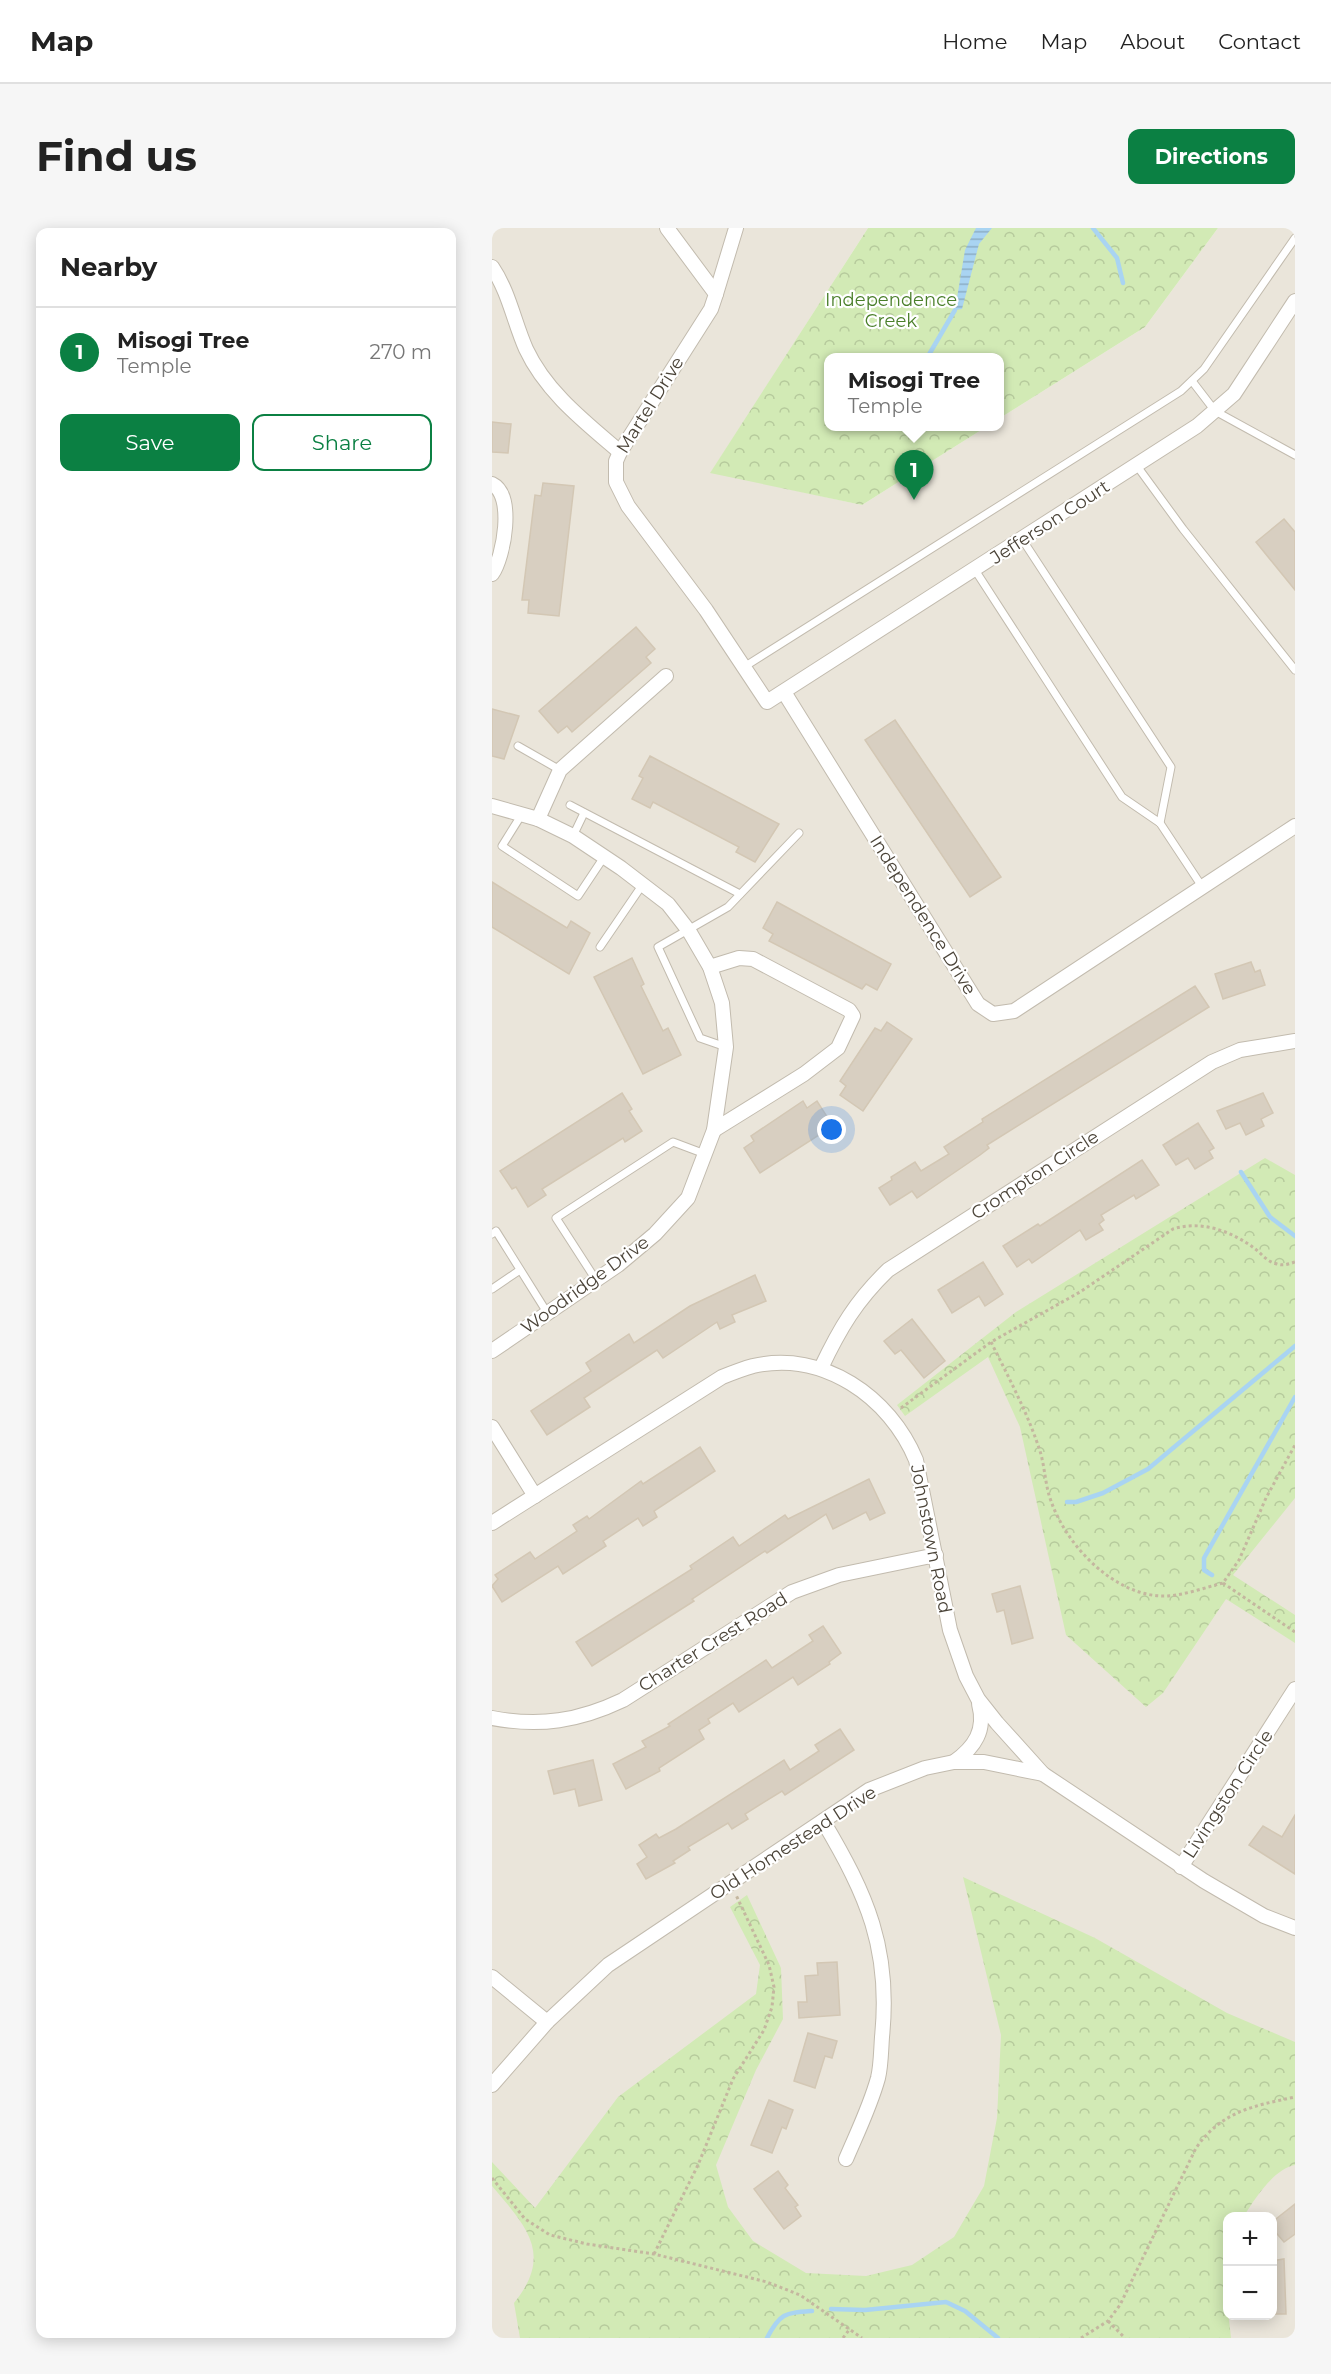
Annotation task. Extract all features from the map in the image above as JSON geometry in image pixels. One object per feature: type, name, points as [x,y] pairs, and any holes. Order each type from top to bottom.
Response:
[{"type":"street","points":[[668,228],[716,294]]},
{"type":"street","name":"Martel Drive","points":[[736,228],[711,309],[615,461],[616,482],[628,506],[706,610],[767,702]]},
{"type":"street","points":[[492,267],[501,280],[527,350],[563,403],[620,452]]},
{"type":"street","name":"Jefferson Court","points":[[767,702],[1137,466],[1215,411],[1234,394],[1295,301]]},
{"type":"street","points":[[492,484],[500,488],[504,495],[505,510],[500,562],[492,574]]},
{"type":"street","points":[[538,819],[560,770],[666,676]]},
{"type":"street","name":"Independence Drive","points":[[784,692],[978,1004],[993,1014],[1014,1011],[1295,826]]},
{"type":"street","name":"Woodridge Drive","points":[[492,806],[538,819],[573,836],[668,904],[710,967],[722,1003],[726,1047],[714,1130],[688,1198],[654,1234],[596,1281],[492,1351]]},
{"type":"street","points":[[710,967],[739,958],[753,959],[849,1010],[853,1016],[838,1048],[804,1074],[714,1130]]},
{"type":"street","name":"Crompton Circle","points":[[821,1368],[844,1320],[864,1293],[888,1270],[1212,1062],[1240,1050],[1295,1041]]},
{"type":"street","name":"Johnstown Road","points":[[492,1523],[722,1377],[753,1366],[776,1364],[821,1368],[863,1392],[890,1415],[904,1435],[916,1460],[950,1630],[966,1676],[978,1699],[1043,1774]]},
{"type":"street","points":[[492,1427],[535,1496]]},
{"type":"street","name":"Charter Crest Road","points":[[492,1718],[537,1723],[566,1721],[593,1714],[623,1700],[792,1592],[838,1575],[936,1555]]},
{"type":"street","name":"Livingston Circle","points":[[1181,1867],[1295,1689]]},
{"type":"street","points":[[954,1762],[970,1751],[978,1736],[983,1720],[978,1699]]},
{"type":"street","name":"Old Homestead Drive","points":[[492,2085],[547,2022],[608,1965],[869,1790],[925,1768],[954,1762],[984,1762],[1043,1774],[1181,1867],[1264,1916],[1295,1928]]},
{"type":"street","points":[[824,1821],[854,1872],[866,1901],[875,1928],[884,1977],[885,2009],[878,2076],[868,2108],[846,2159]]},
{"type":"street","points":[[492,1977],[547,2022]]},
{"type":"lane","points":[[744,668],[1180,391],[1204,369],[1295,238]]},
{"type":"lane","points":[[1192,381],[1215,411],[1295,455]]},
{"type":"lane","points":[[1137,466],[1183,529],[1295,670]]},
{"type":"lane","points":[[1022,539],[1171,767],[1160,823]]},
{"type":"lane","points":[[975,570],[1122,797],[1160,823],[1203,888]]},
{"type":"lane","points":[[518,746],[560,770]]},
{"type":"lane","points":[[570,806],[741,894]]},
{"type":"lane","points":[[573,836],[585,813]]},
{"type":"lane","points":[[522,814],[502,846],[578,896],[604,857]]},
{"type":"lane","points":[[726,1047],[700,1038],[658,947],[728,907],[799,833]]},
{"type":"lane","points":[[600,947],[642,884]]},
{"type":"lane","points":[[596,1281],[556,1218],[673,1142],[705,1154]]},
{"type":"lane","points":[[492,1234],[496,1231],[548,1314]]},
{"type":"lane","points":[[492,1288],[520,1270]]},
{"type":"path","points":[[890,1415],[991,1342],[1049,1311],[1108,1274],[1163,1235],[1182,1226],[1205,1226],[1231,1234],[1278,1265],[1295,1262]]},
{"type":"path","points":[[991,1342],[1037,1442],[1055,1510],[1073,1540],[1087,1557],[1117,1581],[1146,1594],[1177,1594],[1223,1583],[1239,1560],[1266,1498],[1295,1445]]},
{"type":"path","points":[[1223,1583],[1295,1632]]},
{"type":"path","points":[[654,2254],[698,2165],[733,2079],[764,2030],[772,2007],[774,1987],[769,1965],[730,1884]]},
{"type":"path","points":[[1081,2338],[1108,2321],[1120,2305],[1203,2137],[1232,2114],[1295,2097]]},
{"type":"path","points":[[492,2178],[525,2219],[550,2235],[587,2244],[654,2254],[733,2272],[800,2295],[862,2338]]},
{"type":"path","points":[[1108,2321],[1125,2338]]},
{"type":"path","points":[[843,2338],[849,2330]]},
{"type":"shaded area","points":[[492,228],[868,228],[711,472],[862,505],[980,431],[1004,431],[1004,415],[1145,327],[1218,228],[1295,228],[1295,2338],[492,2338]]},
{"type":"green space","name":"Independence Creek","points":[[868,228],[1218,228],[1145,327],[1004,415],[1004,353],[824,353],[824,431],[980,431],[862,505],[710,473]]},
{"type":"green space","points":[[1265,1158],[1295,1175],[1295,1498],[1233,1575],[1295,1615],[1295,1643],[1226,1599],[1163,1693],[1146,1707],[1066,1635],[1020,1427],[988,1357],[905,1416],[897,1405],[1016,1312]]},
{"type":"green space","points":[[963,1877],[1095,1938],[1227,2013],[1295,2042],[1295,2165],[1273,2178],[1259,2193],[1247,2212],[1223,2212],[1223,2320],[1229,2320],[1231,2338],[520,2338],[514,2303],[526,2286],[532,2270],[534,2255],[531,2241],[524,2228],[492,2186],[492,2162],[535,2208],[618,2097],[756,1994],[760,1965],[730,1907],[747,1895],[781,1968],[783,2019],[756,2070],[716,2165],[728,2207],[753,2241],[806,2273],[866,2276],[912,2265],[954,2237],[984,2186],[997,2118],[1001,2035]]},
{"type":"water","points":[[976,228],[992,228],[979,244],[962,309],[955,310],[965,250]]},
{"type":"building","points":[[492,422],[511,424],[508,453],[492,452]]},
{"type":"building","points":[[543,483],[574,486],[559,616],[528,613],[529,600],[522,600],[535,495],[541,496]]},
{"type":"building","points":[[1284,519],[1295,532],[1295,590],[1256,542]]},
{"type":"building","points":[[636,627],[655,649],[646,657],[651,663],[572,732],[567,726],[558,733],[539,711]]},
{"type":"building","points":[[492,709],[519,716],[504,759],[492,756]]},
{"type":"building","points":[[895,720],[1001,877],[970,897],[865,740]]},
{"type":"building","points":[[650,756],[779,824],[755,862],[736,852],[739,847],[653,802],[650,808],[632,799],[643,778],[639,776]]},
{"type":"building","points":[[492,882],[567,928],[571,921],[590,933],[569,974],[492,927]]},
{"type":"building","points":[[777,902],[891,964],[877,990],[866,984],[862,989],[769,941],[773,934],[763,928]]},
{"type":"building","points":[[632,958],[644,984],[641,986],[663,1031],[668,1028],[681,1055],[643,1074],[594,977]]},
{"type":"building","points":[[1251,962],[1255,972],[1260,970],[1265,985],[1223,999],[1215,974]]},
{"type":"building","points":[[1195,986],[1209,1007],[987,1145],[989,1148],[980,1155],[917,1198],[912,1191],[890,1205],[879,1188],[892,1180],[891,1177],[915,1162],[921,1171],[949,1154],[944,1147],[983,1122],[982,1119]]},
{"type":"building","points":[[887,1022],[912,1039],[863,1111],[840,1095],[846,1086],[840,1081],[875,1028],[881,1031]]},
{"type":"building","points":[[622,1093],[632,1109],[629,1111],[642,1131],[625,1142],[623,1138],[542,1189],[546,1195],[528,1207],[516,1187],[512,1189],[500,1171]]},
{"type":"building","points":[[1263,1093],[1273,1113],[1261,1119],[1264,1126],[1246,1135],[1240,1123],[1226,1129],[1217,1111]]},
{"type":"building","points":[[803,1101],[807,1108],[817,1101],[833,1126],[760,1173],[744,1148],[754,1141],[751,1136]]},
{"type":"building","points":[[1198,1123],[1214,1148],[1209,1151],[1213,1158],[1195,1169],[1188,1158],[1176,1165],[1163,1145]]},
{"type":"building","points":[[1142,1160],[1159,1185],[1136,1199],[1134,1195],[1101,1215],[1104,1220],[1099,1224],[1103,1230],[1086,1240],[1080,1230],[1032,1263],[1029,1259],[1017,1267],[1003,1246],[1038,1224],[1040,1226]]},
{"type":"building","points":[[983,1262],[1003,1294],[985,1306],[979,1296],[952,1313],[938,1290]]},
{"type":"building","points":[[755,1275],[766,1301],[732,1315],[735,1322],[720,1329],[717,1322],[663,1358],[657,1350],[584,1398],[590,1407],[547,1435],[531,1411],[591,1371],[586,1363],[629,1334],[634,1343],[690,1306]]},
{"type":"building","points":[[912,1319],[945,1361],[924,1378],[901,1350],[895,1354],[884,1341]]},
{"type":"building","points":[[700,1447],[715,1471],[654,1511],[657,1517],[643,1526],[638,1518],[603,1541],[606,1546],[563,1574],[558,1566],[502,1602],[492,1586],[498,1579],[495,1575],[530,1552],[535,1559],[577,1531],[573,1525],[587,1516],[589,1519],[641,1481],[643,1484]]},
{"type":"building","points":[[869,1479],[885,1513],[870,1520],[866,1512],[833,1529],[826,1514],[767,1553],[765,1551],[692,1599],[694,1601],[592,1666],[576,1642],[692,1569],[690,1566],[733,1537],[739,1546],[785,1515],[788,1519]]},
{"type":"building","points":[[1020,1586],[1033,1638],[1012,1644],[1004,1610],[997,1612],[992,1594]]},
{"type":"building","points":[[823,1626],[841,1653],[829,1662],[830,1664],[798,1685],[793,1677],[739,1712],[733,1703],[708,1719],[710,1723],[699,1730],[704,1739],[659,1768],[660,1771],[626,1789],[613,1764],[646,1747],[642,1741],[670,1726],[668,1724],[766,1660],[772,1668],[813,1641],[809,1635]]},
{"type":"building","points":[[840,1729],[854,1750],[785,1795],[782,1791],[745,1814],[748,1819],[732,1829],[728,1823],[688,1847],[690,1850],[673,1861],[675,1863],[646,1879],[637,1864],[647,1857],[639,1845],[656,1834],[659,1838],[676,1829],[784,1760],[790,1770],[819,1751],[815,1745]]},
{"type":"building","points":[[593,1760],[602,1800],[579,1806],[575,1789],[554,1794],[548,1771]]},
{"type":"building","points":[[1295,1815],[1295,1874],[1249,1845],[1263,1826],[1282,1837]]},
{"type":"building","points":[[837,1962],[840,2015],[799,2018],[798,2002],[807,2002],[805,1976],[818,1975],[817,1963]]},
{"type":"building","points":[[808,2033],[837,2041],[832,2058],[825,2056],[815,2088],[794,2081]]},
{"type":"building","points":[[769,2100],[793,2110],[786,2129],[782,2127],[772,2153],[751,2145]]},
{"type":"building","points":[[778,2171],[788,2185],[785,2188],[798,2205],[795,2207],[801,2216],[784,2229],[754,2189]]},
{"type":"building","points":[[1295,2204],[1295,2234],[1284,2242],[1277,2234],[1277,2218]]},
{"type":"building","points":[[1284,2259],[1286,2314],[1277,2314],[1277,2260]]},
{"type":"waterway","points":[[1093,228],[1117,258],[1123,283]]},
{"type":"waterway","points":[[930,353],[955,310]]},
{"type":"waterway","points":[[1241,1172],[1270,1217],[1295,1236]]},
{"type":"waterway","points":[[1067,1502],[1076,1502],[1103,1493],[1148,1469],[1295,1346]]},
{"type":"waterway","points":[[1212,1575],[1204,1570],[1204,1558],[1295,1397]]},
{"type":"waterway","points":[[831,2309],[865,2310],[946,2302],[965,2311],[998,2338]]},
{"type":"waterway","points":[[767,2338],[784,2316],[812,2311]]},
{"type":"place","name":"Misogi Tree","points":[[914,500]]}]
